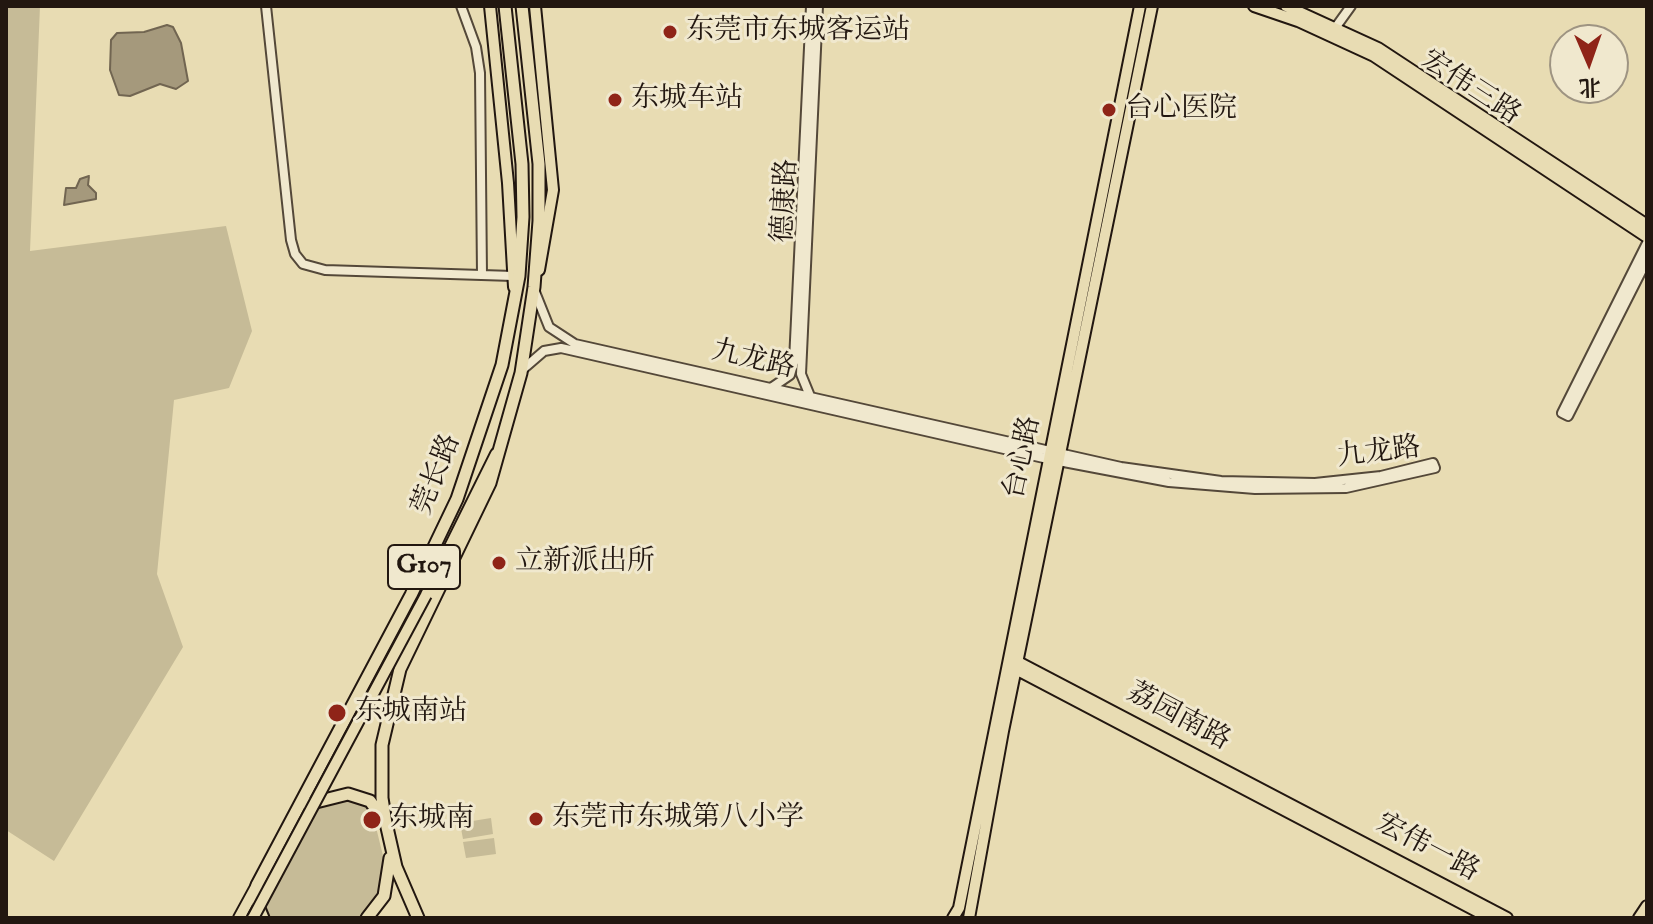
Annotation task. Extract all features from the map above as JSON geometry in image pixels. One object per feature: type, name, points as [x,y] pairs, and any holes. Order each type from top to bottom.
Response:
[{"type":"highway","name":"莞长路","points":[[257,885],[411,595],[457,499],[485,422],[515,302],[523,241],[522,164],[505,6]]},
{"type":"highway","name":"莞长路","points":[[390,841],[380,771],[385,720],[392,692],[400,669],[490,483],[521,373],[534,287],[539,164],[522,6]]},
{"type":"highway","points":[[293,817],[309,804],[348,794],[370,801],[386,823]]},
{"type":"highway","points":[[367,918],[384,896],[389,881],[390,841]]},
{"type":"highway","name":"G107","points":[[390,841],[396,867],[418,918]]},
{"type":"highway","points":[[257,885],[263,918]]},
{"type":"main road","points":[[487,6],[492,29],[515,302]]},
{"type":"main road","points":[[534,287],[546,240],[553,190],[536,6]]},
{"type":"main road","name":"台心路","points":[[953,918],[959,908],[1012,663],[1140,6]]},
{"type":"main road","name":"台心路","points":[[1054,457],[1152,6]]},
{"type":"main road","name":"宏伟三路","points":[[1254,6],[1378,48],[1647,225]]},
{"type":"main road","name":"宏伟三路","points":[[1286,6],[1452,104],[1647,240]]},
{"type":"main road","name":"莞长路","points":[[253,918],[426,595],[501,445]]},
{"type":"main road","name":"台心路","points":[[969,918],[1012,663]]},
{"type":"main road","name":"荔园南路","points":[[1012,663],[1322,825]]},
{"type":"main road","name":"宏伟一路","points":[[1322,825],[1490,918]]},
{"type":"main road","name":"宏伟一路","points":[[1322,825],[1507,918]]},
{"type":"main road","name":"莞长路","points":[[239,918],[257,885]]},
{"type":"main road","points":[[1639,918],[1647,906]]},
{"type":"street","points":[[266,6],[295,254],[303,264],[325,270],[513,276]]},
{"type":"street","points":[[461,6],[476,47],[480,73],[482,275]]},
{"type":"street","name":"德康路","points":[[771,388],[790,375],[794,361],[811,6]]},
{"type":"street","name":"德康路","points":[[811,396],[803,385],[801,362],[818,6]]},
{"type":"street","points":[[1333,31],[1351,6]]},
{"type":"street","points":[[1647,240],[1565,414],[1647,260]]},
{"type":"street","name":"九龙路","points":[[521,373],[544,351],[561,348],[1054,457],[1169,482],[1255,489],[1346,488],[1435,468],[1433,463],[1345,481],[1221,481],[1054,457],[811,396],[575,344],[549,327],[534,287]]},
{"type":"shaded area","points":[[6,6],[40,6],[30,251],[226,226],[252,331],[229,388],[174,400],[157,574],[183,647],[54,861],[6,830]]},
{"type":"shaded area","points":[[167,25],[173,27],[181,43],[188,81],[176,89],[160,84],[130,96],[119,95],[110,70],[111,40],[117,33],[144,32]]},
{"type":"shaded area","points":[[89,176],[88,185],[96,193],[96,199],[64,205],[66,188],[76,188],[80,179]]},
{"type":"shaded area","points":[[341,799],[371,807],[387,872],[382,894],[357,918],[271,918],[260,896],[264,880],[294,820],[306,809]]},
{"type":"shaded area","points":[[491,818],[493,834],[463,839],[460,823]]},
{"type":"shaded area","points":[[494,838],[496,854],[466,858],[463,842]]},
{"type":"place","name":"东莞市东城客运站","points":[[670,32]]},
{"type":"place","name":"东城车站","points":[[615,100]]},
{"type":"place","name":"台心医院","points":[[1109,110]]},
{"type":"place","name":"立新派出所","points":[[499,563]]},
{"type":"place","name":"东城南站","points":[[337,713]]},
{"type":"place","name":"东莞市东城第八小学","points":[[536,819]]},
{"type":"place","name":"东城南","points":[[372,820]]}]
